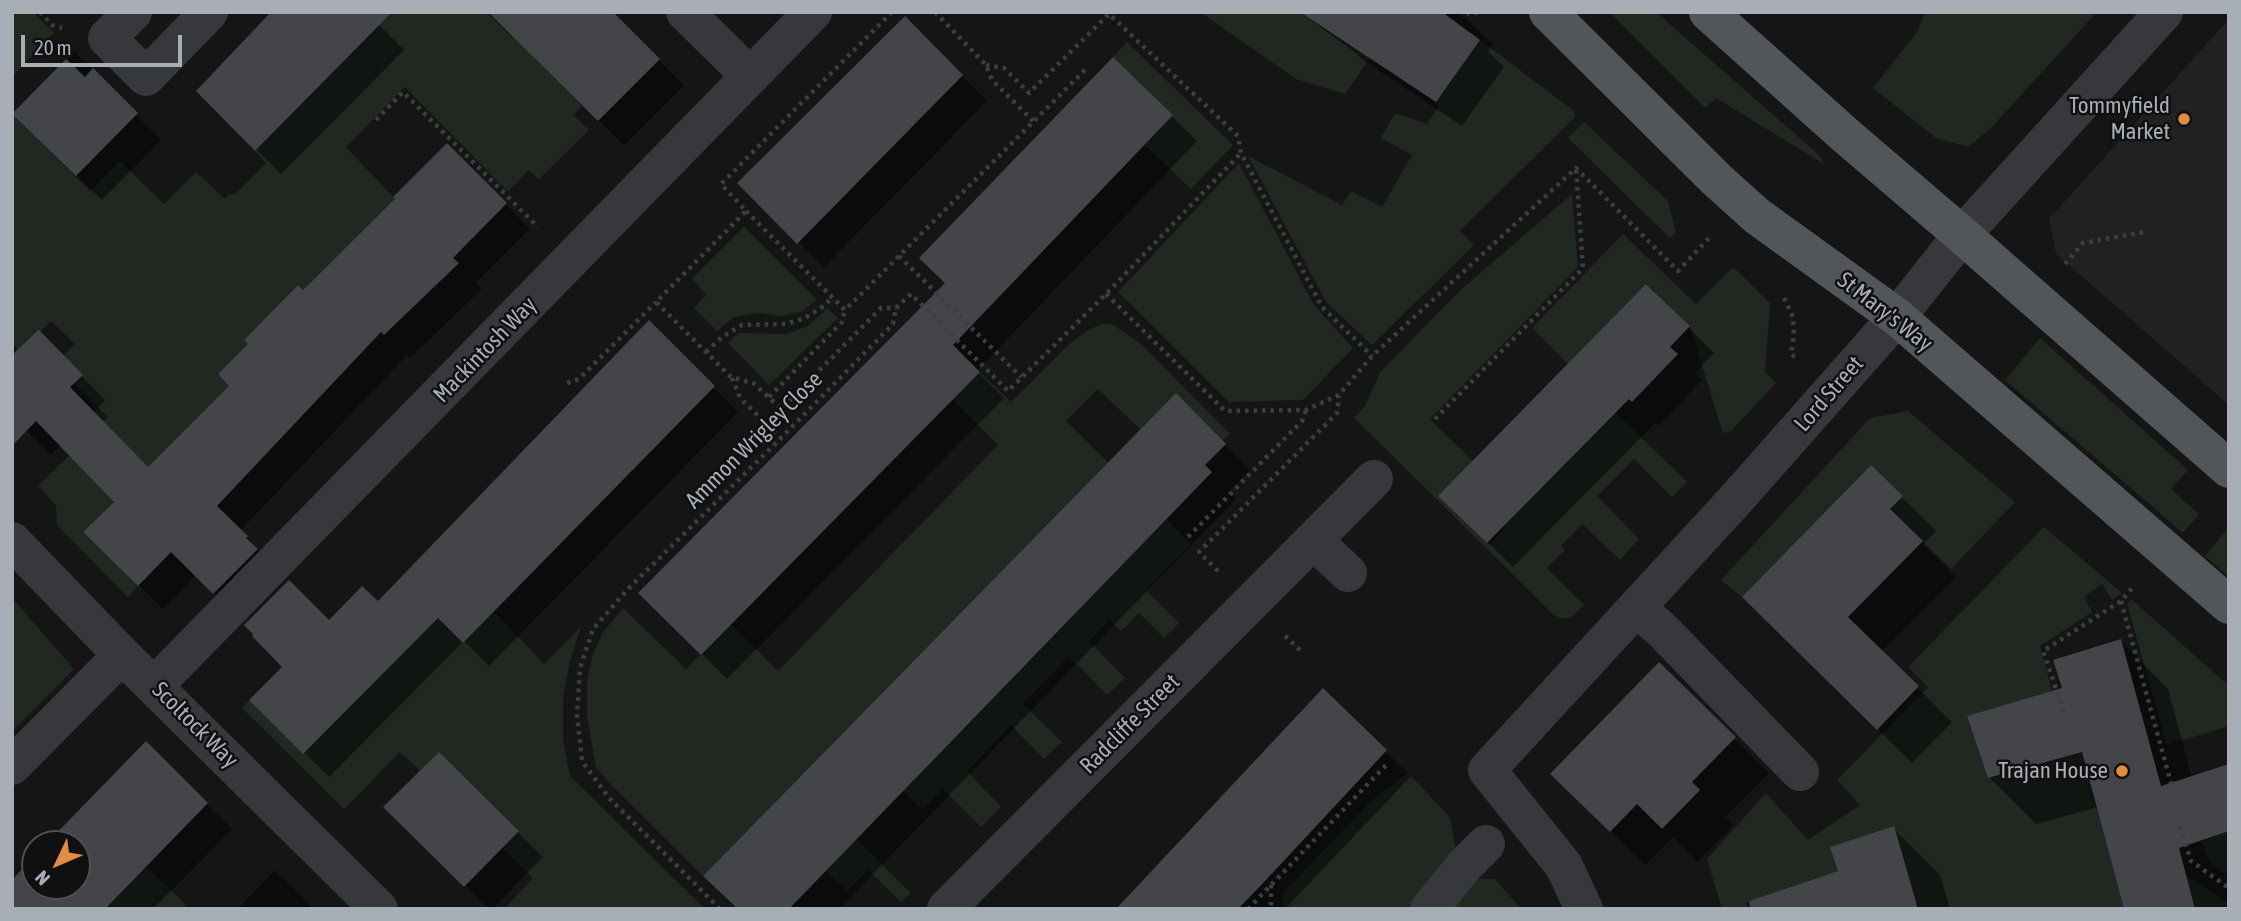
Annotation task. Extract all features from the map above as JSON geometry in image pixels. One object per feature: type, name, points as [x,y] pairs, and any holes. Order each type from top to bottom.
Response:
[{"type":"main road","name":"St Mary's Way","points":[[1548,12],[1757,216],[1897,317],[2229,605]]},
{"type":"main road","points":[[1708,12],[2229,469]]},
{"type":"street","points":[[133,12],[107,38],[146,77],[209,12]]},
{"type":"street","points":[[685,12],[750,76]]},
{"type":"street","name":"Mackintosh Way","points":[[155,685],[813,12]]},
{"type":"street","name":"Lord Street","points":[[1584,909],[1564,866],[1487,770],[1737,498],[1897,317],[1962,235],[2164,12]]},
{"type":"street","name":"Radcliffe Street","points":[[946,909],[1374,479]]},
{"type":"street","name":"Scoltock Way","points":[[12,541],[122,655],[379,909]]},
{"type":"street","points":[[1314,541],[1348,573]]},
{"type":"street","points":[[1637,608],[1800,772]]},
{"type":"street","points":[[12,766],[122,655]]},
{"type":"street","points":[[1429,909],[1486,844]]},
{"type":"path","points":[[845,310],[720,184],[892,12]]},
{"type":"path","points":[[935,12],[986,65],[992,80],[1033,121]]},
{"type":"path","points":[[1467,12],[1471,15],[1478,12]]},
{"type":"path","points":[[986,65],[1004,68],[1030,93],[1109,14],[1238,136],[1241,153],[1322,307],[1373,356]]},
{"type":"path","points":[[769,397],[842,322],[845,310],[1084,70]]},
{"type":"path","points":[[376,120],[403,92],[541,230]]},
{"type":"path","points":[[731,377],[753,383],[781,409],[881,309],[896,308],[911,294],[1008,391],[1106,294],[1241,153]]},
{"type":"path","points":[[1106,294],[1225,411],[1306,410],[1339,395],[1373,356],[1576,168]]},
{"type":"path","points":[[1576,168],[1678,271],[1719,228]]},
{"type":"path","points":[[1435,419],[1583,268],[1576,168]]},
{"type":"path","points":[[566,383],[579,379],[746,211]]},
{"type":"path","points":[[2066,262],[2082,243],[2144,232]]},
{"type":"path","points":[[899,256],[1021,377]]},
{"type":"path","points":[[706,352],[722,337],[742,325],[786,324],[805,318],[832,298]]},
{"type":"path","points":[[656,302],[731,377],[740,398],[781,438]]},
{"type":"path","name":"Ammon Wrigley Close","points":[[720,909],[609,799],[582,761],[577,715],[580,668],[593,629],[627,590],[893,324],[896,308]]},
{"type":"path","points":[[1223,576],[1199,552],[1337,413],[1339,395]]},
{"type":"path","points":[[1188,537],[1302,421],[1306,410]]},
{"type":"path","points":[[2064,712],[2043,651],[2121,601],[2134,586]]},
{"type":"path","points":[[2121,601],[2172,788]]},
{"type":"path","points":[[1248,909],[1389,762]]},
{"type":"path","points":[[2179,827],[2191,862],[2229,888]]},
{"type":"path","points":[[1271,885],[1271,909]]},
{"type":"shaded area","points":[[12,12],[33,12],[54,33],[12,77]]},
{"type":"shaded area","points":[[368,12],[486,12],[512,37],[536,12],[579,12],[534,58],[582,106],[573,115],[589,130],[539,179],[529,170],[508,192],[405,87],[396,96],[346,147],[395,199],[349,276],[333,260],[303,290],[298,285],[244,340],[248,344],[218,374],[230,386],[83,532],[138,586],[128,597],[57,525],[56,505],[38,486],[108,417],[74,383],[64,355],[75,344],[51,321],[40,332],[37,330],[12,355],[12,114],[90,191],[120,161],[164,204],[196,172],[225,199],[230,193],[234,195],[266,163],[255,151],[311,95],[257,40]]},
{"type":"shaded area","points":[[1200,12],[1307,12],[1370,58],[1345,94],[1296,79]]},
{"type":"shaded area","points":[[1609,12],[1656,12],[1819,155],[1824,164],[1716,98],[1705,108]]},
{"type":"shaded area","points":[[1926,12],[2097,12],[1991,128],[1968,147],[1936,138],[1873,88],[1917,32]]},
{"type":"shaded area","name":"Tommyfield Market","points":[[2229,19],[2229,405],[2056,254],[2049,219]]},
{"type":"shaded area","points":[[1480,40],[1574,111],[1575,117],[1460,231],[1474,245],[1372,345],[1326,302],[1248,156],[1342,205],[1351,191],[1382,207],[1412,155],[1381,138],[1395,113],[1427,124],[1439,106],[1435,103]]},
{"type":"shaded area","points":[[1127,42],[1233,145],[1191,189],[1145,145],[1173,115],[1113,57]]},
{"type":"shaded area","points":[[1584,122],[1668,201],[1676,232],[1670,238],[1568,138]]},
{"type":"shaded area","points":[[1239,163],[1314,305],[1353,348],[1303,400],[1229,402],[1118,292]]},
{"type":"shaded area","points":[[1572,194],[1578,267],[1430,419],[1473,461],[1439,496],[1489,545],[1506,527],[1499,521],[1609,406],[1687,482],[1672,497],[1634,459],[1597,496],[1639,539],[1620,560],[1582,524],[1561,546],[1565,550],[1547,568],[1584,605],[1570,618],[1560,618],[1354,418],[1364,407],[1381,371],[1464,287]]},
{"type":"shaded area","points":[[744,227],[817,300],[801,312],[781,316],[757,313],[734,317],[717,331],[694,308],[706,295],[692,278]]},
{"type":"shaded area","points":[[1623,234],[1696,304],[1733,267],[1770,303],[1765,372],[1776,383],[1730,432],[1723,433],[1690,326],[1647,284],[1579,353],[1572,368],[1532,328]]},
{"type":"shaded area","points":[[827,308],[838,318],[769,385],[728,343],[739,333],[787,334],[808,326]]},
{"type":"shaded area","points":[[1101,324],[1112,324],[1141,344],[1230,434],[1223,441],[1176,394],[1140,429],[1098,389],[1066,421],[1108,462],[703,876],[596,767],[587,717],[587,681],[592,657],[603,632],[623,608],[686,669],[731,624],[778,671],[998,445],[952,399],[980,372],[1011,402],[1067,346]]},
{"type":"shaded area","points":[[2040,338],[2188,470],[2171,489],[2199,514],[2183,533],[2005,380]]},
{"type":"shaded area","points":[[1908,411],[2015,502],[1951,569],[1890,509],[1902,496],[1871,465],[1742,597],[1721,580],[1870,418]]},
{"type":"shaded area","points":[[1160,513],[1191,544],[1146,590],[1179,623],[1164,638],[1139,613],[1121,631],[1109,620],[1089,641],[1125,678],[1107,695],[1069,656],[1023,704],[1062,742],[1044,759],[1011,725],[967,771],[1001,807],[981,827],[943,789],[923,810],[903,791],[916,778],[909,770],[966,727],[978,714],[971,707],[997,694],[1010,681],[1004,674],[1019,658],[1027,664],[1073,616],[1082,593],[1089,599],[1150,536]]},
{"type":"shaded area","points":[[2044,527],[2122,593],[2112,600],[2102,584],[2084,597],[2092,612],[2040,646],[2052,691],[1967,716],[1988,778],[2071,755],[2080,746],[2124,909],[1918,909],[1893,826],[1831,847],[1840,879],[1828,874],[1746,902],[1748,909],[1722,909],[1707,859],[1766,793],[1808,840],[1860,805],[1837,780],[1928,687],[1908,667]]},
{"type":"shaded area","points":[[2229,527],[2229,577],[2205,556]]},
{"type":"shaded area","points":[[399,580],[463,642],[494,612],[544,664],[581,627],[569,665],[563,699],[563,741],[570,776],[705,909],[504,909],[533,878],[503,848],[519,831],[439,752],[420,771],[400,752],[344,809],[242,708],[249,700],[303,753]]},
{"type":"shaded area","points":[[12,598],[74,669],[12,732]]},
{"type":"shaded area","points":[[2131,599],[2229,686],[2229,726],[2167,745],[2127,604]]},
{"type":"shaded area","points":[[1408,773],[1450,817],[1457,856],[1417,909],[1283,909],[1283,893],[1370,802]]},
{"type":"shaded area","points":[[2229,831],[2229,876],[2209,862],[2201,841]]},
{"type":"shaded area","points":[[849,832],[911,893],[901,902],[868,870],[847,891],[826,871],[840,856]]},
{"type":"shaded area","points":[[146,866],[186,905],[183,909],[95,909]]},
{"type":"shaded area","points":[[2187,876],[2229,904],[2229,909],[2195,909]]},
{"type":"shaded area","points":[[1470,879],[1495,879],[1521,909],[1445,909]]},
{"type":"building","points":[[271,12],[392,12],[255,151],[196,91]]},
{"type":"building","points":[[488,12],[613,12],[660,59],[598,121]]},
{"type":"building","points":[[1300,12],[1442,12],[1480,40],[1436,102]]},
{"type":"building","points":[[905,16],[963,75],[797,244],[737,183]]},
{"type":"building","points":[[1113,57],[1173,115],[953,345],[980,372],[701,655],[638,593],[945,283],[919,258]]},
{"type":"building","points":[[66,59],[85,77],[93,68],[138,113],[76,176],[12,114]]},
{"type":"building","points":[[447,143],[507,203],[453,258],[459,263],[384,335],[381,332],[217,506],[258,549],[213,594],[171,552],[138,586],[83,532],[114,502],[36,421],[12,446],[12,355],[40,331],[83,375],[70,387],[148,467],[229,386],[218,374],[248,344],[244,340],[298,285],[303,290]]},
{"type":"building","points":[[1646,284],[1690,326],[1670,347],[1678,354],[1632,402],[1629,399],[1487,543],[1438,496]]},
{"type":"building","points":[[649,320],[715,386],[463,643],[438,618],[303,754],[249,700],[282,667],[244,625],[289,580],[329,620],[362,586],[378,601]]},
{"type":"building","points":[[1176,393],[1226,444],[1205,465],[1212,472],[789,909],[738,909],[703,876]]},
{"type":"building","points":[[1871,465],[1903,496],[1890,509],[1923,541],[1848,617],[1919,686],[1877,730],[1742,597]]},
{"type":"building","name":"Trajan House","points":[[2121,639],[2161,786],[2229,764],[2229,831],[2179,848],[2195,909],[2124,909],[2082,752],[1988,778],[1967,716],[2062,688],[2053,660]]},
{"type":"building","points":[[1659,662],[1736,737],[1692,782],[1700,790],[1662,829],[1637,804],[1610,832],[1550,774]]},
{"type":"building","points":[[1323,688],[1387,750],[1266,880],[1238,909],[1116,909]]},
{"type":"building","points":[[146,741],[208,803],[105,909],[12,909],[12,880],[21,870],[21,900],[91,900],[91,830],[60,830]]},
{"type":"building","points":[[439,752],[519,831],[464,887],[383,807]]},
{"type":"building","points":[[1894,826],[1918,909],[1750,909],[1749,901],[1838,871],[1830,847]]},
{"type":"place","name":"Tommyfield Market","points":[[2184,119]]},
{"type":"place","name":"Trajan House","points":[[2122,771]]}]
